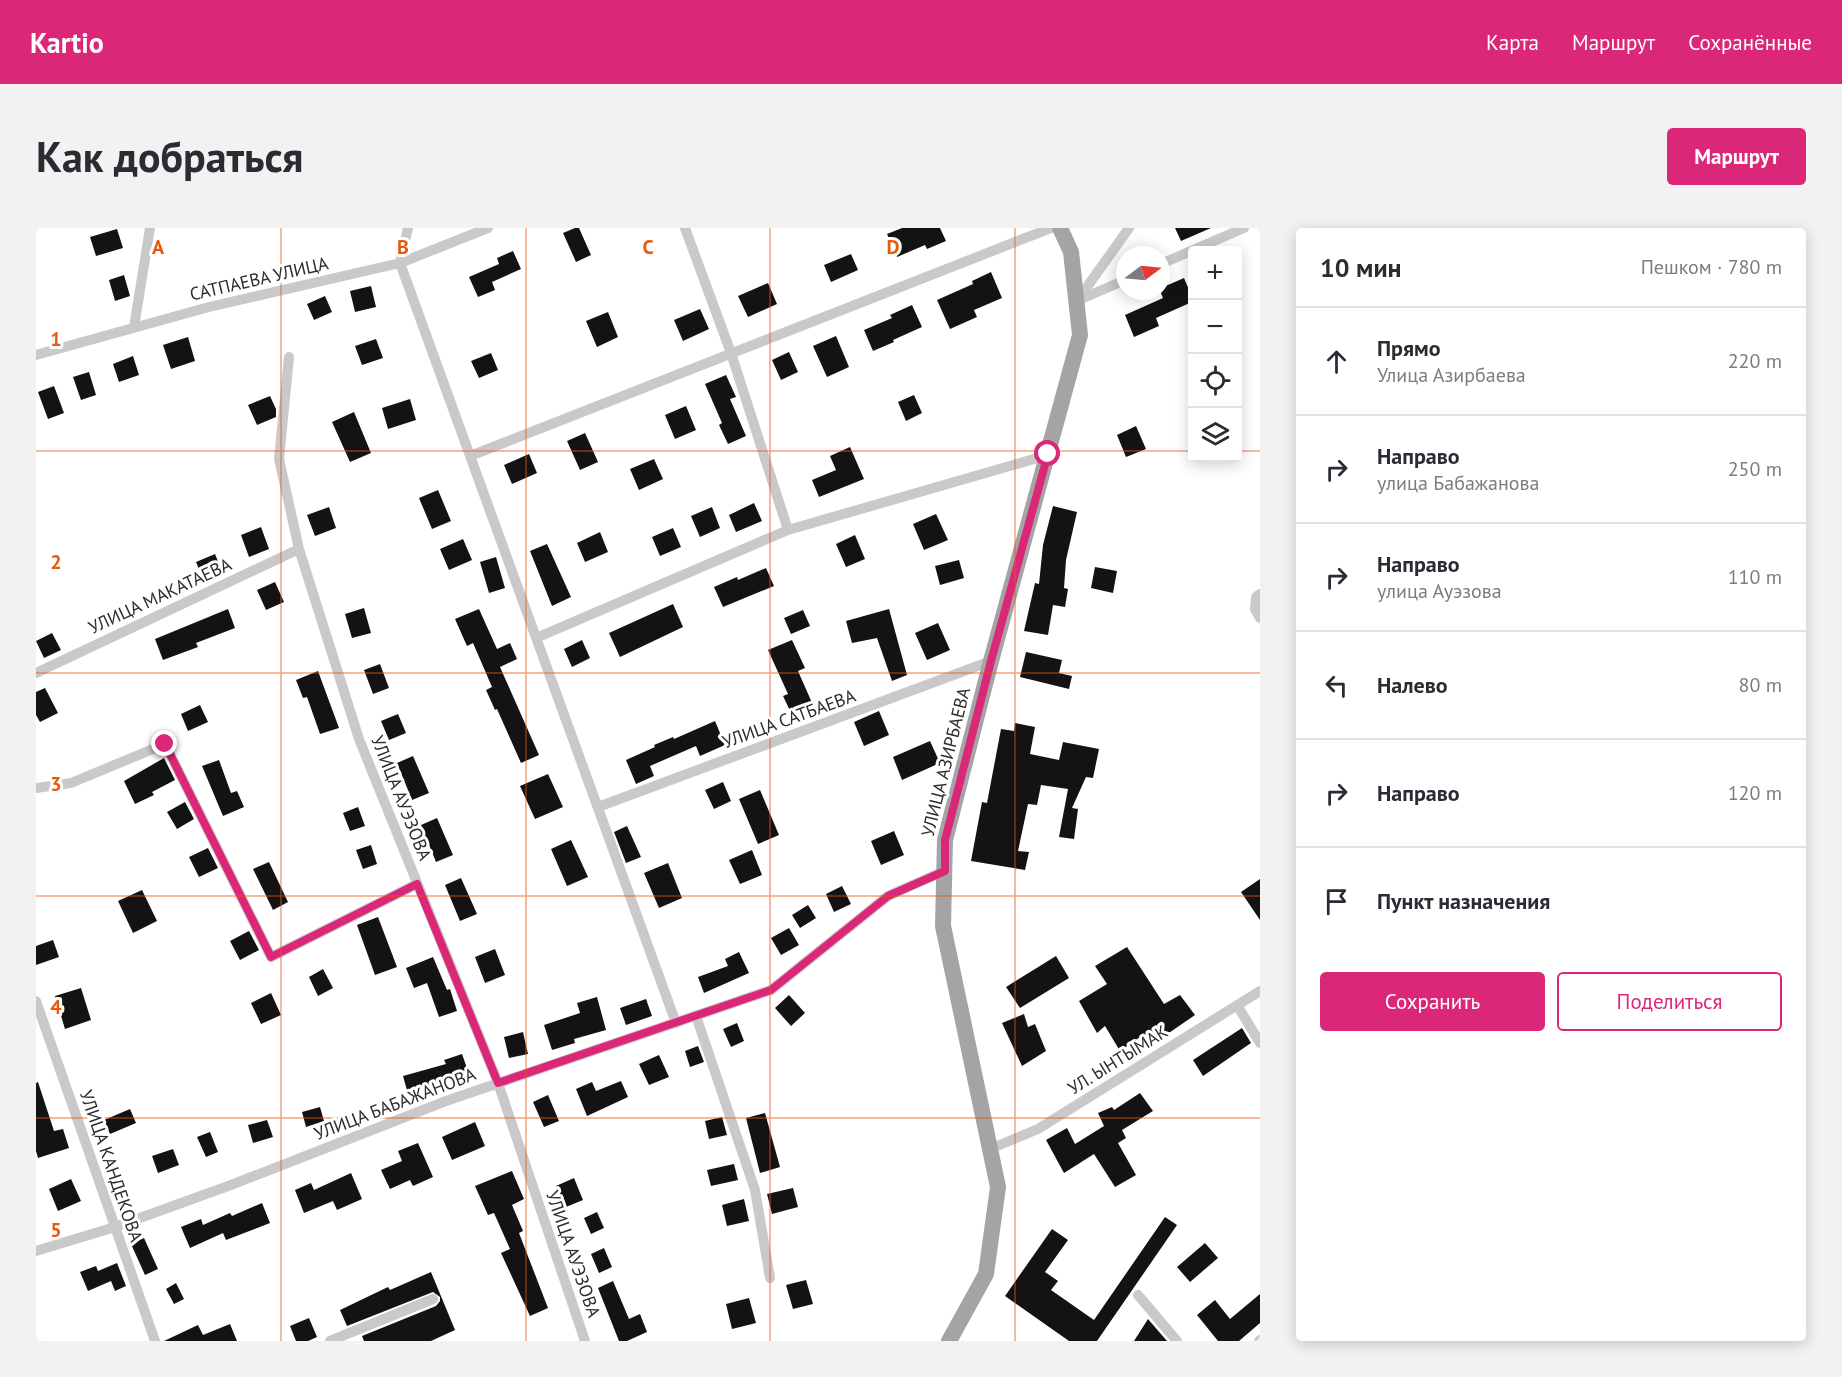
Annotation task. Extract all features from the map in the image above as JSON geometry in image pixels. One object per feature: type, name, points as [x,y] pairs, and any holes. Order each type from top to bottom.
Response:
[{"type":"main road","name":"УЛИЦА АЗИРБАЕВА","points":[[949,1341],[986,1274],[998,1187],[943,926],[945,840],[1080,335],[1071,252],[1060,228]]},
{"type":"street","points":[[134,327],[150,228]]},
{"type":"street","points":[[408,228],[400,263],[676,1023]]},
{"type":"street","name":"САТПАЕВА УЛИЦА","points":[[36,355],[209,307],[400,263],[488,228]]},
{"type":"street","points":[[685,228],[731,353],[788,530]]},
{"type":"street","points":[[470,456],[1052,228]]},
{"type":"street","points":[[1077,301],[1129,228]]},
{"type":"street","points":[[1170,260],[1244,228]]},
{"type":"street","points":[[1077,301],[1116,284]]},
{"type":"street","name":"УЛИЦА АУЭЗОВА","points":[[289,357],[279,459],[298,549],[359,740],[498,1083],[585,1341]]},
{"type":"street","points":[[536,638],[788,530],[1048,454]]},
{"type":"street","name":"УЛИЦА МАКАТАЕВА","points":[[36,673],[298,549]]},
{"type":"street","points":[[1260,594],[1256,597],[1254,609],[1260,618]]},
{"type":"street","name":"УЛИЦА САТБАЕВА","points":[[598,807],[991,661]]},
{"type":"street","points":[[36,788],[71,783],[165,744],[271,957],[417,884]]},
{"type":"street","name":"УЛИЦА БАБАЖАНОВА","points":[[36,1251],[115,1227],[231,1185],[446,1101],[771,990],[888,896],[945,871]]},
{"type":"street","name":"УЛ. ЫНТЫМАК","points":[[990,1149],[1038,1129],[1260,991]]},
{"type":"street","name":"УЛИЦА КАНДЕКОВА","points":[[36,1001],[155,1341]]},
{"type":"street","points":[[1237,1005],[1260,1043]]},
{"type":"street","points":[[696,1016],[755,1190],[770,1278]]},
{"type":"street","points":[[1138,1295],[1177,1341]]},
{"type":"street","points":[[330,1341],[433,1299]]},
{"type":"building","points":[[579,228],[591,255],[576,262],[563,233]]},
{"type":"building","points":[[902,228],[940,228],[946,241],[927,249],[925,245],[897,257],[887,234]]},
{"type":"building","points":[[1175,228],[1211,228],[1181,241]]},
{"type":"building","points":[[117,229],[123,248],[96,256],[90,237]]},
{"type":"building","points":[[513,251],[521,269],[492,282],[495,290],[478,297],[469,277],[499,264],[497,258]]},
{"type":"building","points":[[851,254],[858,270],[831,282],[824,265]]},
{"type":"building","points":[[991,272],[1002,298],[974,310],[977,317],[950,329],[937,300],[973,284],[972,281]]},
{"type":"building","points":[[124,275],[130,296],[115,301],[109,280]]},
{"type":"building","points":[[1184,278],[1188,288],[1188,304],[1156,318],[1159,326],[1134,337],[1125,315],[1159,300],[1170,300],[1170,284]]},
{"type":"building","points":[[768,283],[777,304],[748,317],[738,296]]},
{"type":"building","points":[[371,286],[376,307],[355,312],[350,291]]},
{"type":"building","points":[[325,296],[332,312],[314,320],[307,304]]},
{"type":"building","points":[[912,305],[922,327],[873,351],[864,330],[892,318],[890,315]]},
{"type":"building","points":[[700,309],[709,329],[683,341],[674,320]]},
{"type":"building","points":[[608,312],[618,337],[597,347],[586,321]]},
{"type":"building","points":[[836,336],[849,367],[827,377],[813,346]]},
{"type":"building","points":[[188,337],[195,361],[171,369],[163,345]]},
{"type":"building","points":[[376,339],[383,358],[362,365],[355,346]]},
{"type":"building","points":[[789,352],[798,372],[781,380],[772,360]]},
{"type":"building","points":[[491,353],[498,370],[479,378],[471,361]]},
{"type":"building","points":[[133,356],[139,375],[119,382],[113,364]]},
{"type":"building","points":[[89,372],[96,395],[81,400],[73,377]]},
{"type":"building","points":[[726,375],[736,397],[730,399],[746,436],[728,444],[719,425],[722,423],[705,384]]},
{"type":"building","points":[[54,386],[64,413],[48,419],[38,392]]},
{"type":"building","points":[[914,395],[922,413],[906,421],[898,402]]},
{"type":"building","points":[[270,396],[276,409],[276,417],[257,425],[248,405]]},
{"type":"building","points":[[410,399],[416,420],[388,429],[382,408]]},
{"type":"building","points":[[686,406],[696,430],[675,439],[665,415]]},
{"type":"building","points":[[354,412],[371,453],[350,462],[332,422]]},
{"type":"building","points":[[1136,426],[1146,449],[1126,457],[1117,435]]},
{"type":"building","points":[[585,433],[598,462],[580,470],[567,441]]},
{"type":"building","points":[[850,447],[864,479],[819,497],[812,480],[836,470],[830,456]]},
{"type":"building","points":[[529,454],[537,473],[512,484],[504,465]]},
{"type":"building","points":[[654,459],[663,479],[639,490],[630,469]]},
{"type":"building","points":[[438,490],[451,521],[432,529],[419,498]]},
{"type":"building","points":[[754,503],[762,521],[736,532],[729,515]]},
{"type":"building","points":[[1053,506],[1077,512],[1066,560],[1064,588],[1068,589],[1065,607],[1053,605],[1048,635],[1024,631],[1035,583],[1039,584],[1043,545]]},
{"type":"building","points":[[329,507],[336,528],[315,536],[307,515]]},
{"type":"building","points":[[712,507],[720,528],[700,537],[691,516]]},
{"type":"building","points":[[936,514],[948,540],[924,550],[913,524]]},
{"type":"building","points":[[261,527],[269,549],[249,557],[241,535]]},
{"type":"building","points":[[673,528],[681,547],[660,556],[652,537]]},
{"type":"building","points":[[600,532],[608,552],[585,562],[577,543]]},
{"type":"building","points":[[855,535],[865,559],[846,567],[836,544]]},
{"type":"building","points":[[463,539],[472,560],[449,570],[440,549]]},
{"type":"building","points":[[547,544],[571,597],[552,606],[530,551]]},
{"type":"building","points":[[215,554],[223,574],[204,581],[196,562]]},
{"type":"building","points":[[496,557],[505,588],[489,593],[480,562]]},
{"type":"building","points":[[959,560],[964,578],[940,585],[935,566]]},
{"type":"building","points":[[1095,567],[1117,571],[1113,593],[1091,588]]},
{"type":"building","points":[[766,568],[774,586],[723,607],[714,587]]},
{"type":"building","points":[[275,582],[284,602],[266,610],[257,590]]},
{"type":"building","points":[[673,604],[683,627],[620,657],[609,633]]},
{"type":"building","points":[[364,608],[371,633],[352,638],[345,614]]},
{"type":"building","points":[[228,609],[235,628],[196,643],[198,647],[163,660],[155,639]]},
{"type":"building","points":[[479,609],[497,649],[510,643],[517,659],[500,667],[539,755],[521,763],[486,690],[492,687],[473,643],[467,646],[455,619]]},
{"type":"building","points":[[889,609],[907,675],[892,681],[877,638],[852,643],[846,621]]},
{"type":"building","points":[[803,610],[810,626],[791,634],[784,618]]},
{"type":"building","points":[[938,623],[950,650],[927,660],[915,633]]},
{"type":"building","points":[[52,633],[61,650],[44,658],[36,641]]},
{"type":"building","points":[[582,640],[590,658],[572,667],[564,649]]},
{"type":"building","points":[[792,640],[805,668],[798,671],[813,705],[792,715],[783,696],[788,694],[768,650]]},
{"type":"building","points":[[1026,652],[1062,660],[1059,673],[1072,676],[1069,689],[1020,677]]},
{"type":"building","points":[[380,664],[389,688],[373,694],[364,670]]},
{"type":"building","points":[[318,671],[339,728],[320,734],[307,697],[303,698],[296,680]]},
{"type":"building","points":[[45,688],[58,713],[40,722],[36,715],[36,692]]},
{"type":"building","points":[[200,705],[208,722],[188,731],[181,714]]},
{"type":"building","points":[[879,711],[889,735],[864,746],[854,722]]},
{"type":"building","points":[[398,714],[406,733],[389,740],[381,721]]},
{"type":"building","points":[[715,721],[725,745],[700,756],[696,746],[650,766],[654,776],[636,784],[626,760],[655,747],[654,745]]},
{"type":"building","points":[[1015,723],[1035,727],[1030,754],[1059,760],[1063,742],[1099,749],[1093,778],[1086,777],[1072,808],[1078,809],[1074,839],[1059,837],[1068,789],[1041,785],[1037,805],[1028,804],[1018,851],[1029,852],[1025,870],[971,861],[982,802],[987,803],[1001,729],[1014,731]]},
{"type":"building","points":[[930,741],[940,763],[902,780],[893,757]]},
{"type":"building","points":[[413,756],[429,793],[412,800],[397,763]]},
{"type":"building","points":[[164,758],[175,780],[152,792],[154,795],[135,804],[124,781]]},
{"type":"building","points":[[219,760],[231,793],[237,791],[244,807],[223,816],[202,766]]},
{"type":"building","points":[[548,774],[563,807],[535,819],[520,786]]},
{"type":"building","points":[[723,782],[731,801],[714,809],[705,790]]},
{"type":"building","points":[[760,790],[779,835],[758,844],[739,799]]},
{"type":"building","points":[[185,802],[194,819],[177,829],[167,812]]},
{"type":"building","points":[[358,807],[365,826],[350,831],[343,813]]},
{"type":"building","points":[[437,818],[453,855],[436,862],[421,825]]},
{"type":"building","points":[[627,826],[641,857],[626,863],[614,832]]},
{"type":"building","points":[[894,831],[904,855],[881,865],[871,841]]},
{"type":"building","points":[[571,840],[588,877],[567,886],[551,849]]},
{"type":"building","points":[[371,845],[377,864],[363,869],[356,850]]},
{"type":"building","points":[[208,848],[218,868],[199,877],[189,857]]},
{"type":"building","points":[[752,850],[762,875],[740,884],[729,860]]},
{"type":"building","points":[[269,862],[288,902],[273,910],[253,869]]},
{"type":"building","points":[[668,863],[682,898],[659,908],[644,873]]},
{"type":"building","points":[[461,878],[477,914],[460,921],[445,885]]},
{"type":"building","points":[[1260,879],[1260,920],[1241,892]]},
{"type":"building","points":[[842,886],[851,904],[834,912],[826,894]]},
{"type":"building","points":[[142,890],[157,921],[133,933],[118,901]]},
{"type":"building","points":[[808,905],[816,918],[800,928],[792,915]]},
{"type":"building","points":[[378,917],[397,967],[375,975],[357,925]]},
{"type":"building","points":[[789,928],[799,945],[781,955],[771,938]]},
{"type":"building","points":[[249,931],[259,950],[240,960],[230,941]]},
{"type":"building","points":[[53,940],[59,957],[36,965],[36,946]]},
{"type":"building","points":[[1127,947],[1164,1004],[1180,995],[1195,1015],[1150,1046],[1143,1035],[1120,1051],[1105,1026],[1097,1033],[1079,1001],[1107,984],[1095,966]]},
{"type":"building","points":[[495,949],[505,975],[485,983],[475,957]]},
{"type":"building","points":[[739,952],[749,973],[704,993],[698,977],[728,966],[725,959]]},
{"type":"building","points":[[1056,956],[1069,978],[1020,1008],[1006,987]]},
{"type":"building","points":[[433,957],[447,990],[450,989],[457,1011],[439,1017],[427,983],[414,988],[406,968]]},
{"type":"building","points":[[323,969],[333,988],[318,996],[309,977]]},
{"type":"building","points":[[81,988],[91,1020],[65,1029],[55,996]]},
{"type":"building","points":[[271,993],[281,1015],[261,1024],[251,1003]]},
{"type":"building","points":[[789,995],[805,1013],[791,1026],[775,1008]]},
{"type":"building","points":[[597,997],[606,1030],[574,1039],[575,1043],[552,1050],[544,1025],[580,1013],[577,1003]]},
{"type":"building","points":[[646,999],[652,1016],[626,1025],[620,1008]]},
{"type":"building","points":[[1024,1014],[1028,1027],[1035,1024],[1046,1051],[1022,1066],[1002,1023]]},
{"type":"building","points":[[737,1023],[744,1041],[731,1047],[723,1029]]},
{"type":"building","points":[[1242,1028],[1251,1043],[1203,1076],[1193,1060]]},
{"type":"building","points":[[523,1032],[528,1054],[509,1058],[504,1037]]},
{"type":"building","points":[[698,1046],[704,1062],[690,1067],[685,1051]]},
{"type":"building","points":[[462,1054],[469,1074],[408,1094],[403,1076],[446,1064],[444,1060]]},
{"type":"building","points":[[659,1055],[669,1077],[649,1085],[639,1064]]},
{"type":"building","points":[[621,1081],[628,1097],[587,1116],[576,1089],[592,1082],[596,1091]]},
{"type":"building","points":[[38,1082],[54,1131],[63,1129],[69,1148],[38,1158],[36,1151],[36,1083]]},
{"type":"building","points":[[1140,1093],[1153,1111],[1122,1130],[1126,1138],[1118,1143],[1136,1175],[1115,1187],[1094,1154],[1064,1173],[1046,1140],[1067,1128],[1075,1144],[1104,1126],[1098,1113],[1112,1107],[1114,1110]]},
{"type":"building","points":[[548,1095],[559,1121],[544,1127],[533,1102]]},
{"type":"building","points":[[320,1107],[324,1121],[306,1127],[302,1112]]},
{"type":"building","points":[[130,1109],[136,1123],[110,1134],[104,1120]]},
{"type":"building","points":[[765,1113],[780,1167],[760,1173],[746,1118]]},
{"type":"building","points":[[722,1117],[727,1135],[709,1139],[705,1121]]},
{"type":"building","points":[[267,1120],[273,1137],[253,1143],[248,1125]]},
{"type":"building","points":[[475,1122],[485,1146],[452,1160],[442,1137]]},
{"type":"building","points":[[210,1132],[218,1152],[206,1157],[197,1137]]},
{"type":"building","points":[[418,1143],[433,1177],[413,1186],[410,1180],[390,1189],[381,1170],[402,1161],[398,1151]]},
{"type":"building","points":[[173,1149],[179,1165],[158,1173],[152,1156]]},
{"type":"building","points":[[734,1164],[738,1180],[711,1186],[707,1170]]},
{"type":"building","points":[[512,1171],[524,1199],[512,1205],[523,1231],[519,1233],[548,1308],[530,1316],[501,1253],[510,1249],[494,1213],[488,1215],[475,1186]]},
{"type":"building","points":[[351,1173],[362,1199],[337,1210],[333,1201],[304,1213],[295,1190],[311,1183],[314,1190]]},
{"type":"building","points":[[574,1178],[583,1200],[566,1207],[556,1186]]},
{"type":"building","points":[[71,1179],[81,1201],[58,1211],[49,1189]]},
{"type":"building","points":[[793,1188],[798,1207],[772,1214],[767,1194]]},
{"type":"building","points":[[744,1199],[749,1221],[727,1226],[722,1205]]},
{"type":"building","points":[[262,1203],[270,1223],[226,1240],[223,1233],[190,1248],[181,1227],[201,1219],[203,1225],[230,1213],[232,1216]]},
{"type":"building","points":[[597,1212],[604,1228],[591,1234],[584,1218]]},
{"type":"building","points":[[1165,1217],[1177,1225],[1097,1341],[1069,1341],[1005,1296],[1052,1229],[1068,1240],[1045,1272],[1058,1281],[1051,1290],[1094,1320]]},
{"type":"building","points":[[144,1238],[158,1269],[145,1275],[131,1244]]},
{"type":"building","points":[[1205,1243],[1218,1258],[1190,1282],[1177,1267]]},
{"type":"building","points":[[604,1248],[612,1267],[599,1273],[591,1254]]},
{"type":"building","points":[[117,1263],[126,1286],[115,1291],[111,1281],[88,1291],[80,1272],[96,1266],[98,1271]]},
{"type":"building","points":[[431,1272],[455,1330],[431,1341],[364,1341],[362,1336],[436,1306],[440,1297],[433,1292],[347,1326],[340,1310],[388,1287],[390,1290]]},
{"type":"building","points":[[806,1280],[813,1304],[793,1309],[786,1285]]},
{"type":"building","points":[[613,1281],[629,1319],[640,1314],[647,1332],[627,1341],[619,1341],[598,1288]]},
{"type":"building","points":[[176,1283],[184,1299],[174,1304],[166,1289]]},
{"type":"building","points":[[1260,1294],[1260,1323],[1239,1341],[1218,1341],[1197,1315],[1215,1300],[1230,1319]]},
{"type":"building","points":[[749,1298],[756,1323],[732,1329],[726,1304]]},
{"type":"building","points":[[309,1318],[317,1337],[308,1341],[296,1341],[290,1326]]},
{"type":"building","points":[[1148,1319],[1167,1341],[1134,1341]]},
{"type":"building","points":[[230,1324],[237,1341],[164,1341],[198,1325],[203,1335]]},
{"type":"route","points":[[165,744],[271,957],[417,884],[498,1083],[771,990],[888,896],[945,871],[945,840],[1048,454]]}]
